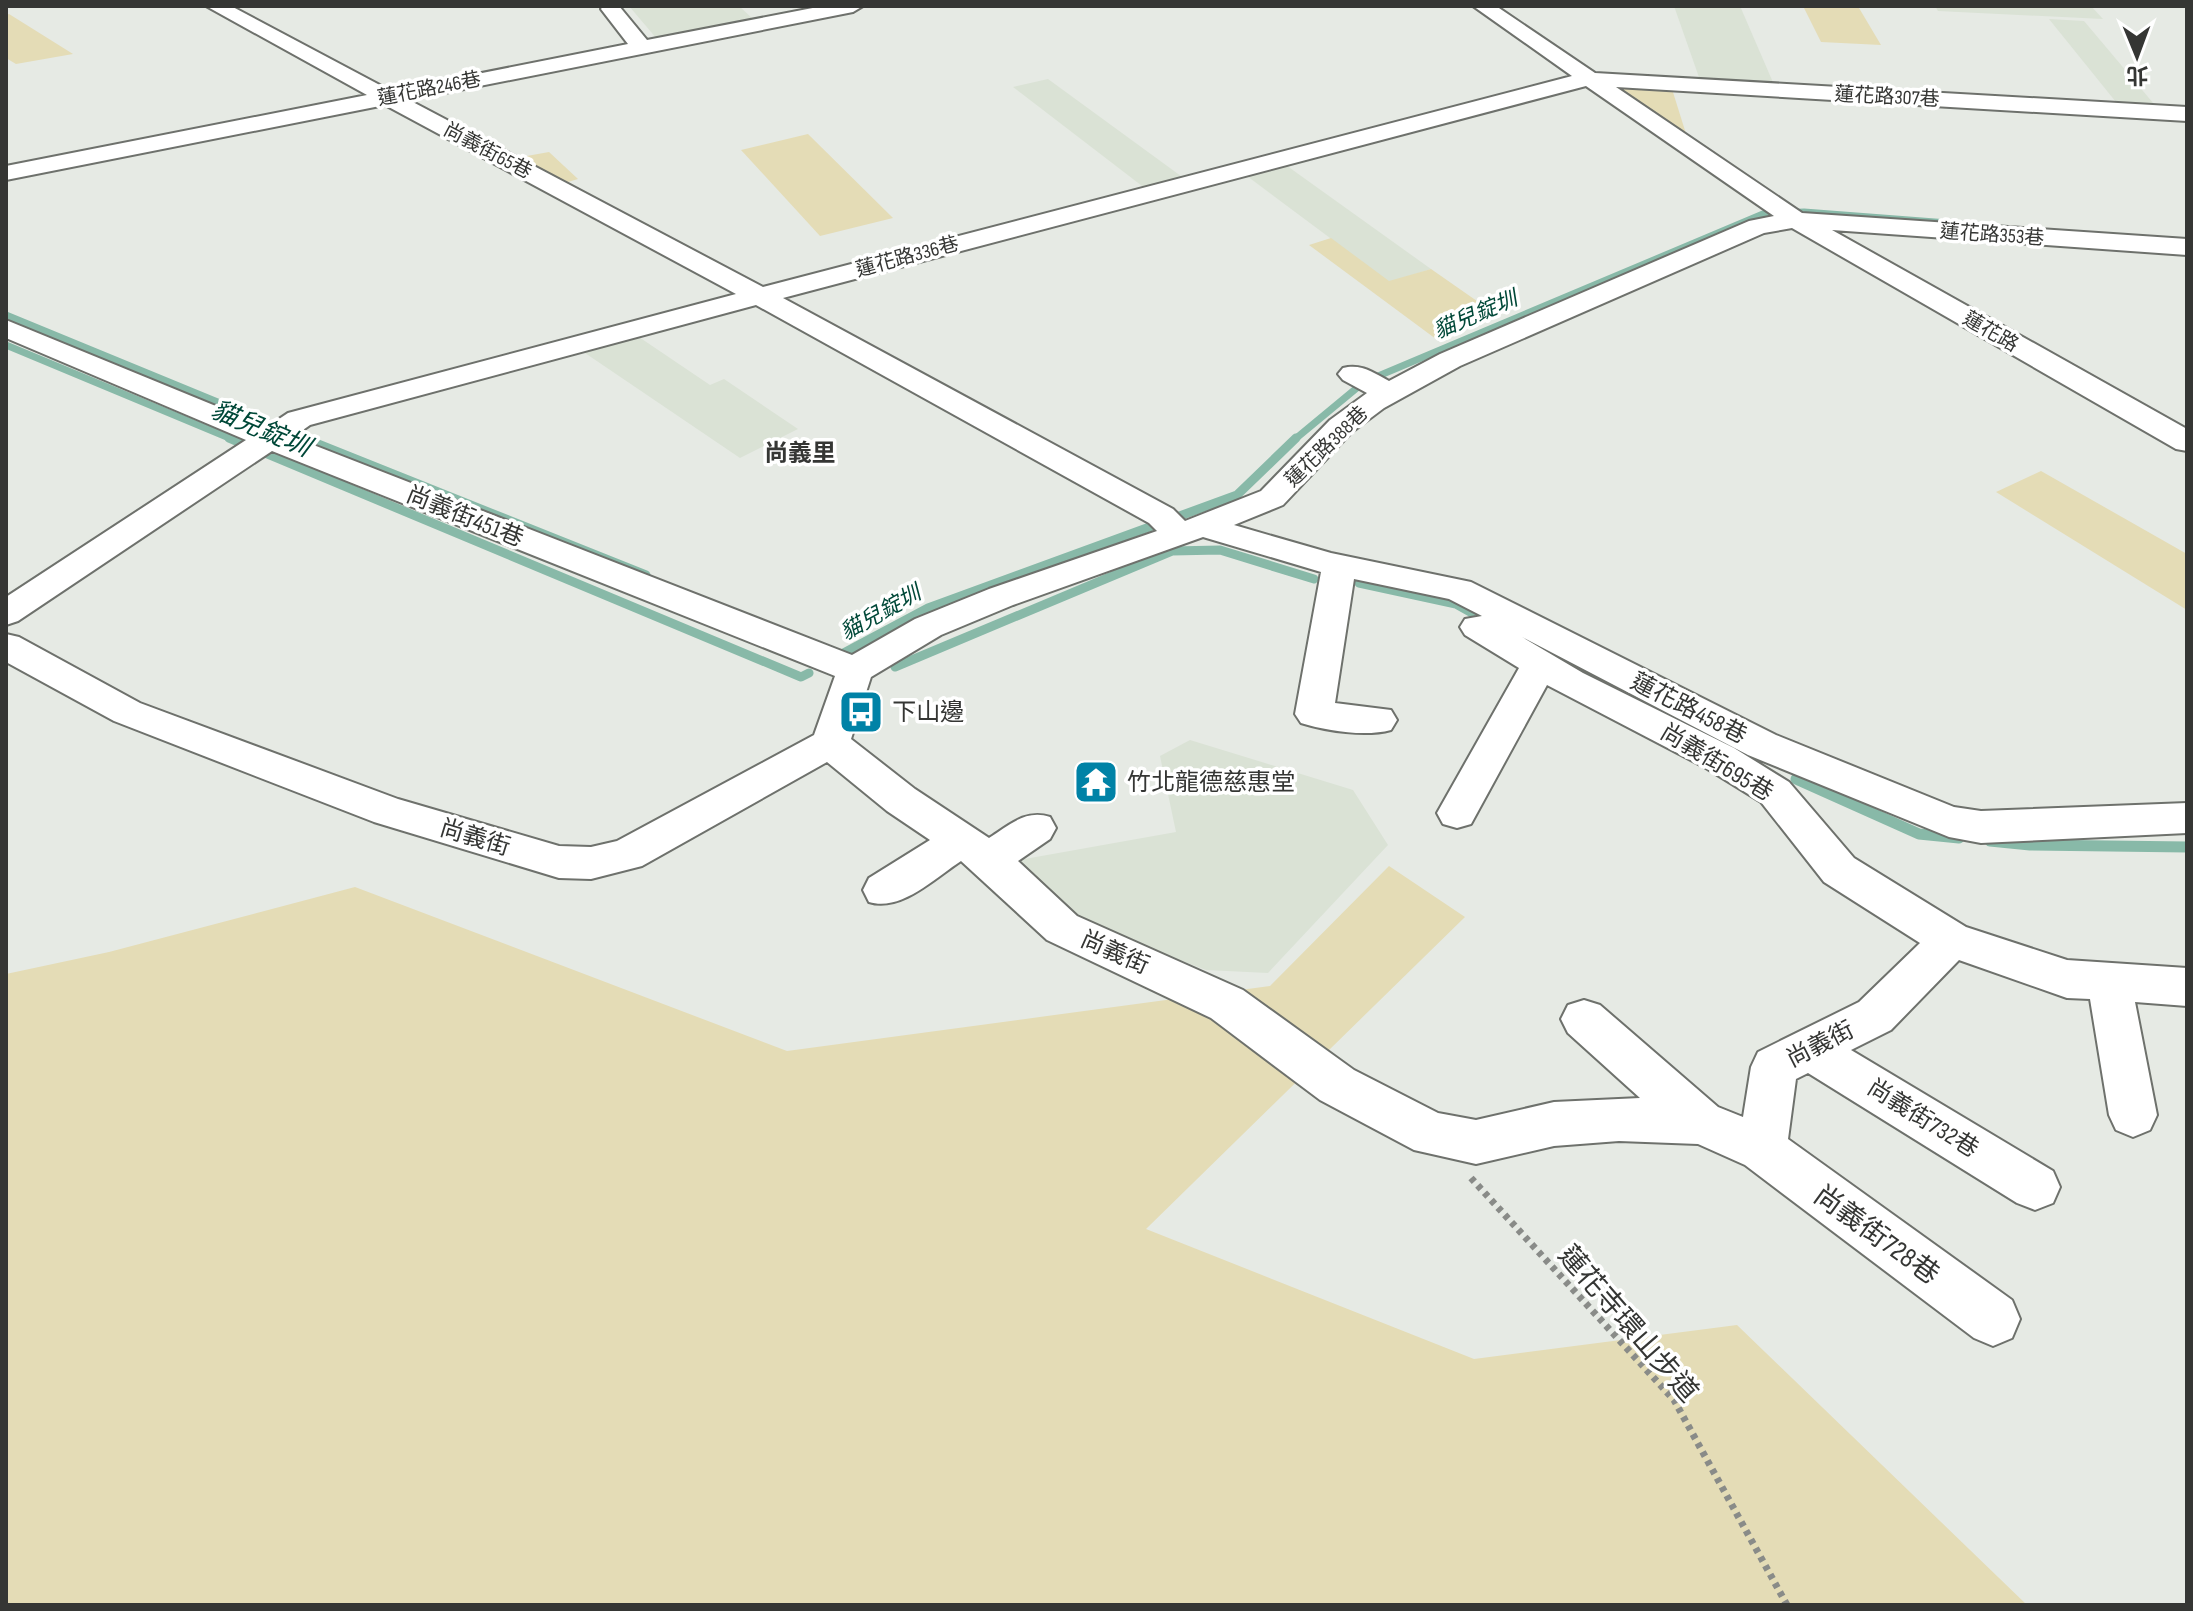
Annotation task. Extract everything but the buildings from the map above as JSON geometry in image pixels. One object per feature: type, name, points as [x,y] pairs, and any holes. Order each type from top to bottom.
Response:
[{"type":"street","name":"尚義街65巷","points":[[216,6],[389,96],[1181,526]]},
{"type":"street","name":"蓮花路246巷","points":[[6,173],[853,6]]},
{"type":"street","name":"蓮花路","points":[[1483,6],[1786,213],[2187,442]]},
{"type":"street","points":[[611,9],[641,47]]},
{"type":"street","name":"蓮花路307巷","points":[[1587,79],[2187,114]]},
{"type":"street","name":"蓮花路336巷","points":[[6,613],[299,419],[758,295],[1587,79]]},
{"type":"street","name":"蓮花路353巷","points":[[1786,213],[2187,247]]},
{"type":"street","name":"蓮花路388巷","points":[[855,670],[942,621],[1181,526],[1272,498],[1341,426],[1389,393],[1450,360],[1786,213]]},
{"type":"street","name":"尚義街451巷","points":[[6,328],[268,438],[855,670]]},
{"type":"street","points":[[1353,374],[1389,393]]},
{"type":"street","name":"蓮花路458巷","points":[[1181,526],[1337,575],[1459,590],[1762,745],[1949,822],[1981,827],[2187,818]]},
{"type":"street","points":[[1337,575],[1314,714],[1378,720]]},
{"type":"street","name":"尚義街695巷","points":[[1337,575],[1456,615],[1540,664],[1720,758],[1775,792],[1839,870],[1951,940]]},
{"type":"street","name":"尚義街","points":[[6,646],[127,712],[388,811],[559,862],[591,863],[627,855],[830,743],[974,850],[1062,928],[1227,1004],[1337,1085],[1431,1134],[1476,1142],[1554,1124],[1619,1119],[1701,1122],[1762,1149],[1774,1067],[1875,1016],[1951,940]]},
{"type":"street","points":[[1457,813],[1540,664]]},
{"type":"street","points":[[830,743],[855,670]]},
{"type":"street","points":[[1762,745],[1775,792]]},
{"type":"street","points":[[884,890],[974,850],[1036,828]]},
{"type":"street","points":[[1951,940],[2067,979],[2187,987]]},
{"type":"street","points":[[2109,982],[2133,1115]]},
{"type":"street","points":[[1584,1019],[1701,1122]]},
{"type":"street","name":"尚義街732巷","points":[[1811,1050],[2035,1187]]},
{"type":"street","name":"尚義街728巷","points":[[1762,1149],[1993,1319]]},
{"type":"path","name":"蓮花寺環山步道","points":[[1431,1134],[1674,1400],[1787,1605]]},
{"type":"shaded area","points":[[629,6],[739,6],[754,20],[657,39]]},
{"type":"shaded area","points":[[1674,6],[1740,6],[1775,87],[1701,83]]},
{"type":"shaded area","points":[[1803,6],[1859,8],[1881,45],[1821,42]]},
{"type":"shaded area","points":[[1935,6],[2091,6],[2103,19],[1938,11]]},
{"type":"shaded area","points":[[6,15],[73,54],[16,64],[6,58]]},
{"type":"shaded area","points":[[2049,19],[2084,21],[2159,110],[2120,107]]},
{"type":"shaded area","points":[[1048,79],[1185,179],[1146,189],[1013,87]]},
{"type":"shaded area","points":[[1608,85],[1672,89],[1687,137]]},
{"type":"shaded area","points":[[808,134],[893,218],[820,236],[741,150]]},
{"type":"shaded area","points":[[549,152],[578,179],[558,185],[510,159]]},
{"type":"shaded area","points":[[1283,163],[1431,269],[1389,282],[1243,173]]},
{"type":"shaded area","points":[[1331,238],[1389,281],[1431,269],[1497,315],[1436,339],[1309,245]]},
{"type":"shaded area","points":[[633,333],[710,385],[724,379],[798,429],[740,458],[585,353]]},
{"type":"shaded area","points":[[2041,471],[2187,554],[2187,610],[1996,492]]},
{"type":"shaded area","points":[[1190,740],[1353,790],[1388,845],[1268,973],[1206,970],[1079,922],[1019,860],[1176,832],[1160,756]]},
{"type":"shaded area","points":[[1389,866],[1465,917],[1146,1229],[1474,1359],[1737,1325],[2027,1605],[6,1605],[6,974],[109,952],[355,887],[787,1051],[1270,986]]},
{"type":"waterway","name":"貓兒錠圳","points":[[1294,440],[1364,382],[1763,214],[1804,212],[1987,226]]},
{"type":"waterway","points":[[6,315],[276,426]]},
{"type":"waterway","name":"貓兒錠圳","points":[[6,345],[234,440]]},
{"type":"waterway","points":[[288,432],[303,438]]},
{"type":"waterway","name":"貓兒錠圳","points":[[229,438],[801,677],[809,673]]},
{"type":"waterway","points":[[303,438],[646,575]]},
{"type":"waterway","points":[[303,438],[308,440]]},
{"type":"waterway","name":"貓兒錠圳","points":[[838,656],[928,608],[1237,495],[1296,438]]},
{"type":"waterway","points":[[895,667],[1172,551],[1220,550],[1314,579]]},
{"type":"waterway","points":[[1359,583],[1456,604],[1490,623]]},
{"type":"waterway","points":[[1568,665],[1607,685]]},
{"type":"waterway","points":[[1796,779],[1919,834],[1959,838]]},
{"type":"waterway","points":[[1990,841],[2030,845],[2187,847]]},
{"type":"place","name":"下山邊","points":[[861,712]]},
{"type":"place","name":"竹北龍德慈惠堂","points":[[1096,782]]},
{"type":"district","name":"尚義里","points":[[800,453]]}]
